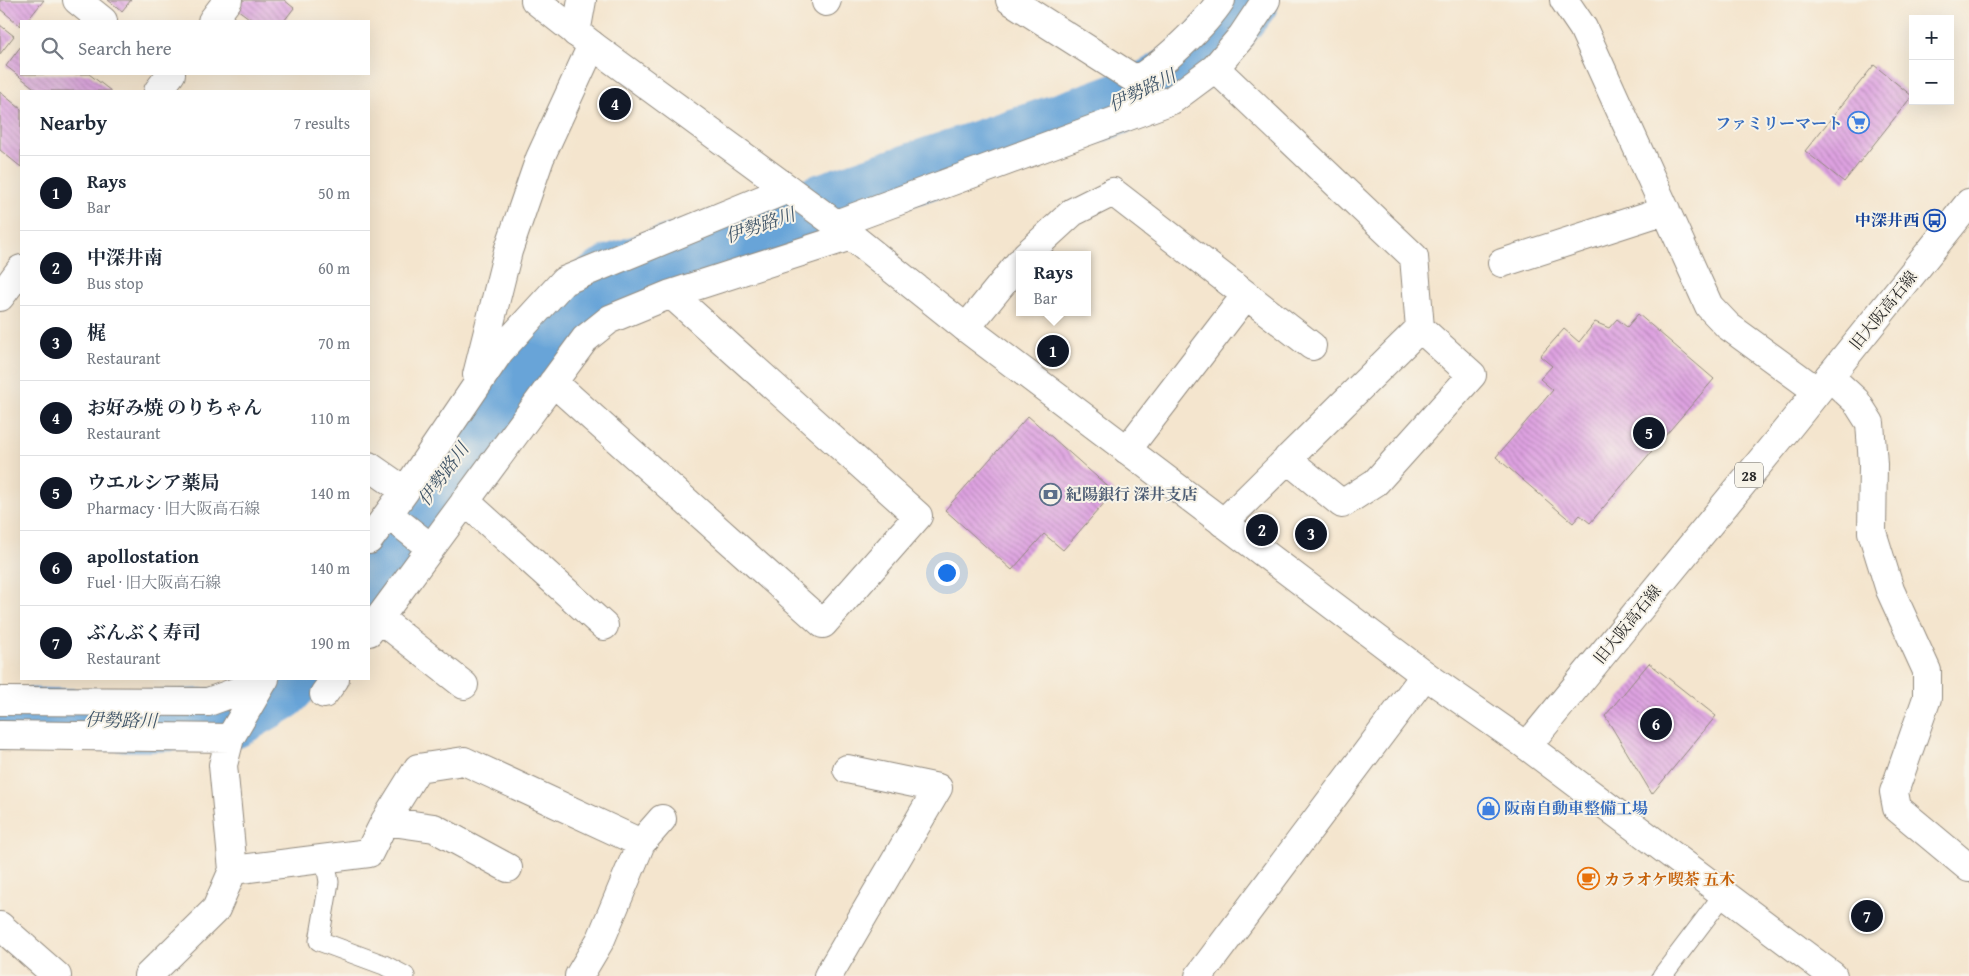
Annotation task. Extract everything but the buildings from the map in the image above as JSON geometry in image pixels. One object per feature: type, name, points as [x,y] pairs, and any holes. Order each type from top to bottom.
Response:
[{"type":"street","points":[[77,0],[101,20]]},
{"type":"street","points":[[213,20],[228,0]]},
{"type":"street","points":[[535,0],[584,39],[839,226],[966,328],[1425,676],[1527,746],[1833,976]]},
{"type":"street","points":[[473,391],[508,251],[584,39],[582,0]]},
{"type":"street","points":[[1010,0],[1136,80],[1176,49],[1215,2]]},
{"type":"street","points":[[464,686],[374,625],[584,339],[610,319],[671,294],[839,226],[1172,100],[1215,68],[1242,36],[1266,0]]},
{"type":"street","points":[[1564,0],[1583,28],[1709,306],[1728,326],[1823,384],[1856,401],[1870,422],[1873,464],[1872,532],[1890,590],[1927,671],[1927,698],[1894,792],[1897,808],[1969,868]]},
{"type":"street","points":[[1215,68],[1414,257],[1420,328],[1472,375],[1376,482],[1342,504],[1288,459]]},
{"type":"street","points":[[1030,251],[1074,212],[1113,192],[1312,346]]},
{"type":"street","points":[[370,539],[405,491],[500,351],[564,280],[793,193]]},
{"type":"street","name":"旧大阪高石線","points":[[1527,746],[1969,204]]},
{"type":"street","points":[[1502,263],[1666,210]]},
{"type":"street","points":[[966,328],[1016,267]]},
{"type":"street","points":[[0,297],[20,270]]},
{"type":"street","points":[[552,382],[823,624],[918,516],[671,294]]},
{"type":"street","points":[[1127,450],[1246,295]]},
{"type":"street","points":[[1223,522],[1420,328]]},
{"type":"street","points":[[370,467],[405,491]]},
{"type":"street","points":[[465,501],[604,626]]},
{"type":"street","points":[[388,514],[431,548]]},
{"type":"street","points":[[1199,976],[1425,676]]},
{"type":"street","points":[[0,701],[208,702],[263,682]]},
{"type":"street","points":[[148,976],[216,909],[233,870],[223,766],[231,736],[263,682]]},
{"type":"street","points":[[0,736],[231,736]]},
{"type":"street","points":[[233,870],[368,853],[385,821],[418,768],[464,761],[641,843]]},
{"type":"street","points":[[828,976],[938,788],[847,769]]},
{"type":"street","points":[[579,976],[602,939],[641,843],[662,819]]},
{"type":"street","points":[[385,821],[434,828],[508,868]]},
{"type":"street","points":[[0,926],[57,976]]},
{"type":"lane","points":[[325,858],[329,882],[319,941],[405,976]]},
{"type":"lane","points":[[1662,976],[1724,894]]},
{"type":"waterway","name":"伊勢路川","points":[[370,576],[565,306],[613,275],[1073,120],[1144,93],[1171,79],[1201,54],[1218,37],[1248,0]]},
{"type":"waterway","name":"伊勢路川","points":[[0,718],[151,721],[232,718],[280,690],[289,680]]},
{"type":"place","name":"お好み焼 のりちゃん","points":[[615,104]]},
{"type":"place","name":"ファミリーマート","points":[[1859,123]]},
{"type":"place","name":"中深井西","points":[[1935,220]]},
{"type":"place","name":"Rays","points":[[1053,351]]},
{"type":"place","name":"ウエルシア薬局","points":[[1649,433]]},
{"type":"place","name":"紀陽銀行 深井支店","points":[[1050,494]]},
{"type":"place","name":"中深井南","points":[[1262,530]]},
{"type":"place","name":"梶","points":[[1311,534]]},
{"type":"place","name":"apollostation","points":[[1656,724]]},
{"type":"place","name":"阪南自動車整備工場","points":[[1488,808]]},
{"type":"place","name":"カラオケ喫茶 五木","points":[[1588,879]]},
{"type":"place","name":"ぶんぶく寿司","points":[[1867,916]]}]
